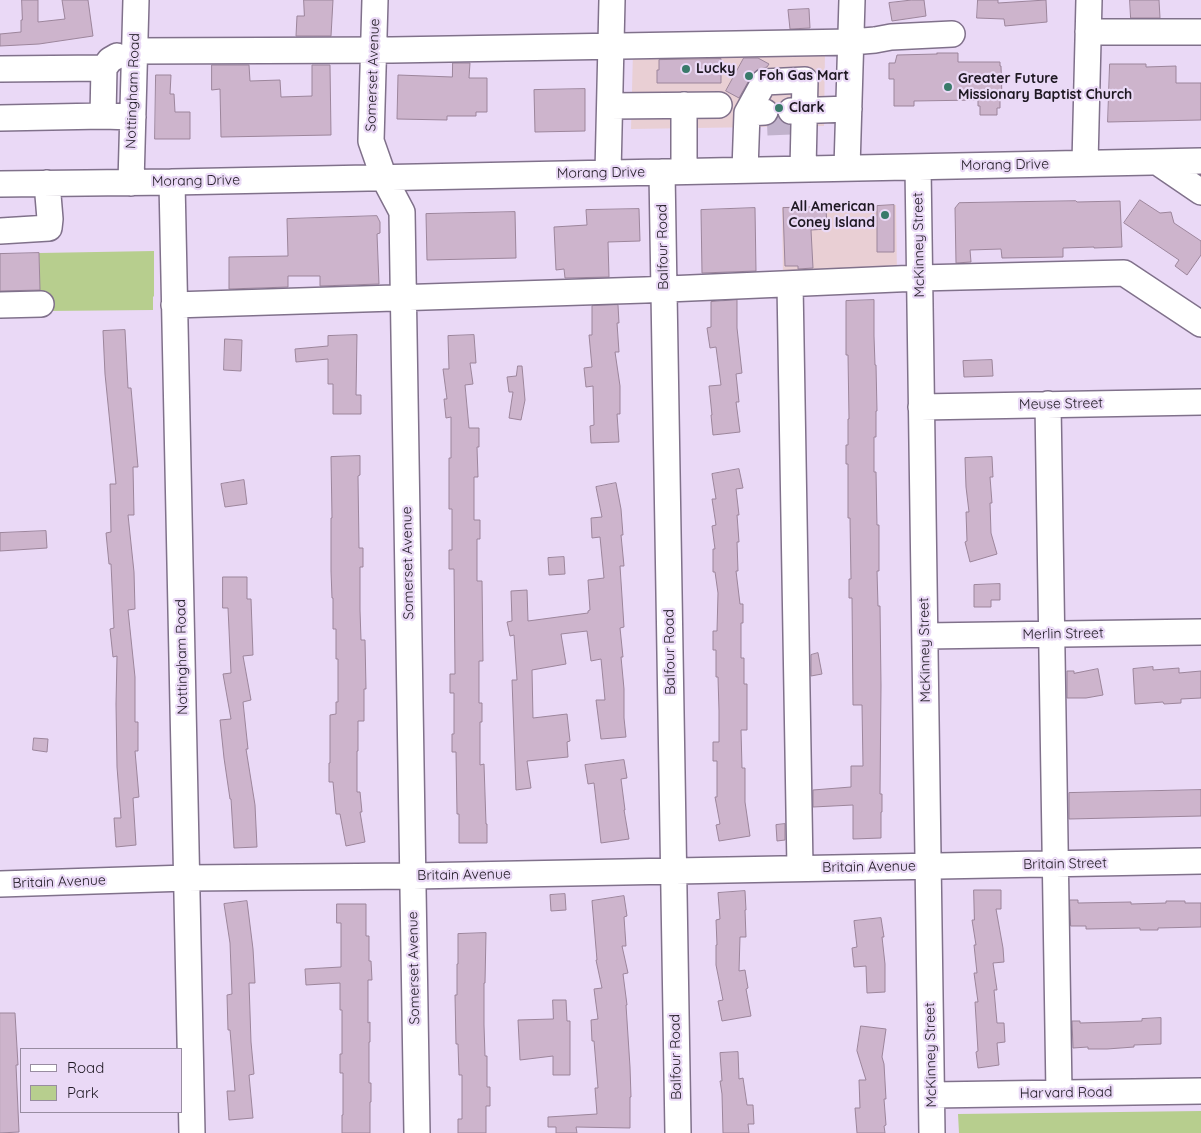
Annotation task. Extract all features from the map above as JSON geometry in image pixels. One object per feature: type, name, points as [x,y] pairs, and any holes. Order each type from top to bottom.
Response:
[{"type":"street","name":"Nottingham Road","points":[[131,182],[136,0]]},
{"type":"street","name":"Somerset Avenue","points":[[375,0],[371,141],[384,178],[402,212],[417,1133]]},
{"type":"street","points":[[608,173],[612,0]]},
{"type":"street","points":[[847,168],[852,0]]},
{"type":"street","points":[[1085,164],[1089,0]]},
{"type":"street","points":[[1088,32],[1201,32]]},
{"type":"street","points":[[103,116],[104,68],[110,60],[118,56],[134,53],[850,42],[891,37],[952,34]]},
{"type":"street","points":[[0,69],[104,68]]},
{"type":"street","points":[[610,106],[719,104]]},
{"type":"street","name":"Balfour Road","points":[[678,1133],[664,290],[673,172],[684,105]]},
{"type":"street","points":[[777,117],[849,109]]},
{"type":"street","points":[[0,118],[103,116],[133,118]]},
{"type":"street","points":[[777,117],[803,169]]},
{"type":"street","points":[[745,170],[777,117]]},
{"type":"street","name":"Morang Drive","points":[[0,184],[1201,161]]},
{"type":"street","points":[[1157,162],[1201,192]]},
{"type":"street","name":"McKinney Street","points":[[918,167],[932,1133]]},
{"type":"street","name":"Nottingham Road","points":[[172,182],[192,1133]]},
{"type":"street","points":[[0,231],[49,228],[50,218],[46,183]]},
{"type":"street","points":[[174,305],[664,290],[919,278],[1124,273],[1201,324]]},
{"type":"street","points":[[790,284],[800,868]]},
{"type":"street","points":[[0,305],[41,304]]},
{"type":"street","name":"Meuse Street","points":[[921,407],[1201,402]]},
{"type":"street","points":[[1048,404],[1059,1093]]},
{"type":"street","name":"Merlin Street","points":[[925,636],[1201,632]]},
{"type":"street","name":"Britain Street","points":[[929,866],[1201,861]]},
{"type":"street","name":"Britain Avenue","points":[[0,884],[187,878],[413,876],[929,866]]},
{"type":"street","name":"Harvard Road","points":[[932,1095],[1201,1091]]},
{"type":"shaded area","points":[[825,51],[824,126],[631,129],[633,52]]},
{"type":"shaded area","points":[[896,205],[897,275],[783,278],[782,207]]},
{"type":"green space","points":[[154,251],[153,310],[45,311],[40,298],[39,253]]},
{"type":"green space","points":[[1201,1111],[1201,1133],[959,1133],[958,1114]]},
{"type":"building","points":[[22,0],[38,0],[38,22],[65,19],[62,0],[88,0],[93,36],[39,44],[0,46],[0,34],[21,32]]},
{"type":"building","points":[[304,0],[333,0],[331,36],[296,36],[297,16],[304,16]]},
{"type":"building","points":[[924,0],[926,16],[892,21],[889,3]]},
{"type":"building","points":[[978,0],[998,0],[998,3],[1046,0],[1047,22],[1005,26],[1004,19],[977,18]]},
{"type":"building","points":[[1130,0],[1159,0],[1160,18],[1131,18]]},
{"type":"building","points":[[809,9],[810,28],[790,29],[788,10]]},
{"type":"building","name":"Greater Future Missionary Baptist Church","points":[[958,53],[958,62],[1000,62],[1002,98],[1000,98],[1000,108],[997,108],[997,115],[980,115],[978,100],[914,101],[914,106],[894,106],[894,79],[889,79],[889,63],[895,63],[897,55]]},
{"type":"building","points":[[744,58],[758,58],[769,64],[752,75],[739,98],[726,91]]},
{"type":"building","points":[[721,59],[721,83],[657,83],[659,60]]},
{"type":"building","points":[[453,63],[470,63],[469,78],[487,78],[487,112],[476,112],[476,116],[447,116],[447,120],[397,119],[398,75],[452,77]]},
{"type":"building","points":[[1110,64],[1146,64],[1146,67],[1176,66],[1176,83],[1201,83],[1201,120],[1108,122]]},
{"type":"building","points":[[212,65],[249,65],[250,81],[280,80],[281,97],[312,96],[312,65],[330,65],[331,135],[221,137],[220,89],[212,90]]},
{"type":"building","points":[[156,75],[171,75],[170,94],[174,94],[175,112],[190,112],[190,139],[155,139]]},
{"type":"building","points":[[585,89],[585,131],[535,132],[534,90]]},
{"type":"building","points":[[1140,200],[1160,213],[1171,212],[1174,223],[1201,241],[1201,255],[1187,275],[1175,266],[1179,260],[1124,223]]},
{"type":"building","points":[[1120,201],[1122,247],[1063,248],[1063,257],[1002,258],[1001,249],[970,250],[971,262],[956,263],[955,208],[959,203]]},
{"type":"building","points":[[894,205],[894,252],[877,252],[877,206]]},
{"type":"building","points":[[826,207],[827,229],[811,230],[813,268],[798,269],[798,266],[785,266],[783,208]]},
{"type":"building","points":[[755,208],[756,271],[702,273],[701,210]]},
{"type":"building","points":[[639,209],[640,241],[608,242],[609,277],[565,278],[564,269],[556,270],[554,227],[587,225],[586,210]]},
{"type":"building","points":[[515,212],[516,258],[427,260],[426,214]]},
{"type":"building","points":[[377,216],[380,222],[380,233],[377,234],[379,284],[320,286],[320,276],[288,276],[288,287],[229,289],[229,257],[288,256],[287,219]]},
{"type":"building","points":[[39,253],[40,290],[0,291],[0,254]]},
{"type":"building","points":[[737,300],[737,328],[742,373],[736,374],[739,402],[736,402],[740,432],[713,435],[709,386],[721,385],[716,347],[710,348],[707,328],[711,327],[711,302]]},
{"type":"building","points":[[874,300],[877,411],[876,437],[874,437],[874,472],[876,472],[877,525],[879,525],[879,571],[877,571],[878,606],[880,606],[881,838],[853,839],[853,805],[813,807],[813,790],[851,787],[851,766],[863,766],[862,705],[853,705],[852,598],[849,598],[849,579],[851,579],[848,464],[846,464],[849,419],[846,301]]},
{"type":"building","points":[[618,305],[619,352],[615,352],[620,386],[620,414],[617,414],[619,442],[591,443],[590,426],[594,425],[593,386],[586,387],[584,368],[592,367],[589,335],[592,335],[592,306]]},
{"type":"building","points":[[125,330],[128,388],[131,388],[138,467],[133,467],[134,515],[128,515],[134,572],[135,609],[128,610],[135,677],[135,722],[138,722],[138,751],[135,751],[139,797],[133,798],[136,845],[116,847],[114,818],[121,818],[117,767],[117,656],[113,657],[110,629],[114,628],[111,564],[109,564],[106,533],[111,532],[110,484],[116,484],[105,374],[103,331]]},
{"type":"building","points":[[357,335],[356,395],[361,395],[361,414],[333,414],[333,384],[328,384],[328,359],[296,362],[295,349],[328,346],[328,336]]},
{"type":"building","points":[[474,335],[476,363],[470,363],[473,384],[465,385],[469,428],[479,428],[479,447],[477,447],[478,477],[474,477],[474,520],[480,520],[480,539],[477,539],[477,581],[482,581],[483,661],[479,661],[479,703],[482,703],[480,765],[484,764],[487,843],[459,843],[456,752],[452,752],[454,693],[450,693],[450,674],[455,674],[454,569],[449,569],[449,550],[452,550],[452,509],[449,509],[451,417],[446,418],[444,399],[447,399],[443,369],[449,369],[448,336]]},
{"type":"building","points":[[225,339],[242,340],[241,371],[224,370]]},
{"type":"building","points":[[992,360],[993,376],[964,377],[963,361]]},
{"type":"building","points":[[518,366],[522,366],[525,400],[521,420],[509,418],[513,392],[509,392],[507,377],[516,376]]},
{"type":"building","points":[[360,456],[360,475],[358,476],[359,548],[363,548],[363,567],[360,567],[360,610],[361,640],[365,640],[366,689],[364,689],[364,721],[358,721],[357,792],[360,792],[362,812],[360,812],[365,842],[346,846],[340,814],[336,814],[333,782],[329,782],[330,715],[336,714],[336,702],[338,702],[338,659],[336,659],[336,629],[333,629],[331,571],[331,457]]},
{"type":"building","points":[[992,457],[993,477],[990,477],[992,503],[990,503],[991,533],[997,554],[970,562],[965,542],[967,541],[966,512],[969,512],[965,458]]},
{"type":"building","points":[[739,469],[743,488],[736,489],[739,515],[737,515],[739,542],[737,542],[738,571],[736,571],[740,604],[743,604],[741,658],[744,658],[744,684],[747,684],[747,730],[741,730],[742,768],[745,768],[745,802],[750,836],[719,841],[716,825],[720,824],[715,797],[717,797],[717,761],[713,761],[713,742],[719,742],[719,711],[716,650],[713,650],[713,631],[717,631],[718,593],[715,572],[713,572],[713,549],[715,549],[712,526],[716,525],[712,499],[716,499],[712,474]]},
{"type":"building","points":[[244,480],[247,504],[225,507],[221,484]]},
{"type":"building","points":[[616,483],[623,535],[621,535],[624,566],[620,566],[624,627],[620,628],[626,737],[601,739],[596,700],[605,700],[601,659],[591,661],[587,631],[561,634],[566,664],[532,670],[533,718],[567,714],[570,741],[567,742],[568,757],[527,761],[531,788],[516,790],[512,680],[517,680],[514,635],[510,636],[507,622],[512,621],[511,591],[527,590],[528,621],[588,613],[590,610],[588,580],[604,578],[600,537],[592,538],[591,518],[602,517],[596,487]]},
{"type":"building","points":[[46,531],[47,548],[0,551],[0,533]]},
{"type":"building","points":[[564,557],[565,574],[549,575],[548,558]]},
{"type":"building","points":[[223,577],[247,577],[247,599],[251,599],[253,655],[243,656],[251,700],[243,702],[248,749],[246,749],[255,805],[257,847],[234,848],[231,799],[220,720],[231,719],[223,674],[231,673],[228,608],[223,608]]},
{"type":"building","points":[[1000,584],[1000,600],[991,600],[991,607],[974,607],[974,585]]},
{"type":"building","points":[[818,653],[822,674],[811,676],[811,655]]},
{"type":"building","points":[[1153,667],[1153,670],[1179,668],[1179,673],[1201,671],[1201,698],[1181,699],[1181,703],[1135,704],[1133,669]]},
{"type":"building","points":[[1098,669],[1103,695],[1086,698],[1067,698],[1067,671],[1074,671],[1074,673]]},
{"type":"building","points":[[34,738],[48,739],[47,752],[33,750]]},
{"type":"building","points":[[624,760],[627,778],[621,779],[629,839],[601,843],[594,783],[588,784],[585,765]]},
{"type":"building","points":[[1201,790],[1201,816],[1069,819],[1069,793]]},
{"type":"building","points":[[785,824],[785,840],[777,841],[776,825]]},
{"type":"building","points":[[974,890],[1001,890],[1001,909],[996,909],[1004,962],[993,963],[997,990],[994,990],[997,1023],[1004,1023],[1005,1042],[997,1043],[999,1065],[978,1068],[975,1002],[978,1002],[974,973],[977,973],[974,945],[976,945],[972,920],[974,920]]},
{"type":"building","points":[[745,891],[746,937],[740,937],[739,971],[745,970],[751,1016],[722,1021],[718,1001],[723,1000],[716,965],[716,920],[720,919],[718,893]]},
{"type":"building","points":[[565,894],[566,910],[551,911],[550,895]]},
{"type":"building","points":[[624,896],[627,916],[624,917],[626,946],[622,946],[628,973],[623,974],[627,1005],[630,1067],[630,1128],[576,1127],[577,1133],[556,1133],[556,1127],[548,1127],[548,1117],[597,1114],[595,1088],[598,1088],[591,1020],[598,1019],[594,989],[602,988],[596,960],[592,901]]},
{"type":"building","points":[[1070,900],[1078,900],[1078,903],[1131,902],[1131,904],[1185,901],[1185,903],[1201,903],[1201,927],[1140,930],[1140,928],[1086,929],[1086,926],[1071,926]]},
{"type":"building","points":[[247,901],[255,983],[249,983],[254,1074],[249,1075],[253,1118],[229,1120],[227,1091],[235,1091],[230,1030],[228,1030],[227,995],[232,994],[230,943],[224,904]]},
{"type":"building","points":[[337,904],[366,904],[366,936],[369,936],[369,961],[371,961],[372,980],[368,980],[368,1023],[370,1022],[369,1083],[371,1083],[370,1133],[342,1133],[343,1073],[340,1073],[342,1010],[340,1010],[340,983],[306,985],[305,969],[341,967],[341,923],[337,923]]},
{"type":"building","points":[[881,918],[884,937],[882,937],[885,964],[885,992],[867,993],[866,966],[854,967],[852,948],[857,947],[854,921]]},
{"type":"building","points":[[486,933],[484,1025],[487,1087],[490,1087],[490,1106],[486,1106],[486,1133],[458,1133],[458,1119],[462,1119],[462,1075],[459,1075],[458,1044],[456,1044],[455,995],[457,995],[458,934]]},
{"type":"building","points":[[553,1000],[566,1000],[567,1021],[570,1021],[570,1075],[553,1075],[553,1056],[520,1060],[518,1020],[553,1019]]},
{"type":"building","points":[[0,1013],[15,1013],[19,1132],[0,1133]]},
{"type":"building","points":[[1161,1018],[1161,1044],[1107,1049],[1073,1048],[1072,1021],[1080,1021],[1080,1023],[1115,1022]]},
{"type":"building","points":[[861,1026],[886,1029],[882,1057],[886,1099],[884,1099],[885,1133],[857,1133],[855,1108],[860,1108],[859,1080],[866,1080],[857,1051]]},
{"type":"building","points":[[738,1052],[739,1079],[743,1078],[747,1105],[753,1105],[754,1124],[748,1124],[749,1133],[723,1133],[720,1053]]},
{"type":"tunnel","points":[[767,123],[791,122]]},
{"type":"place","name":"Lucky","points":[[686,69]]},
{"type":"place","name":"Foh Gas Mart","points":[[749,76]]},
{"type":"place","name":"Greater Future Missionary Baptist Church","points":[[948,87]]},
{"type":"place","name":"Clark","points":[[779,108]]},
{"type":"place","name":"All American Coney Island","points":[[885,215]]}]
